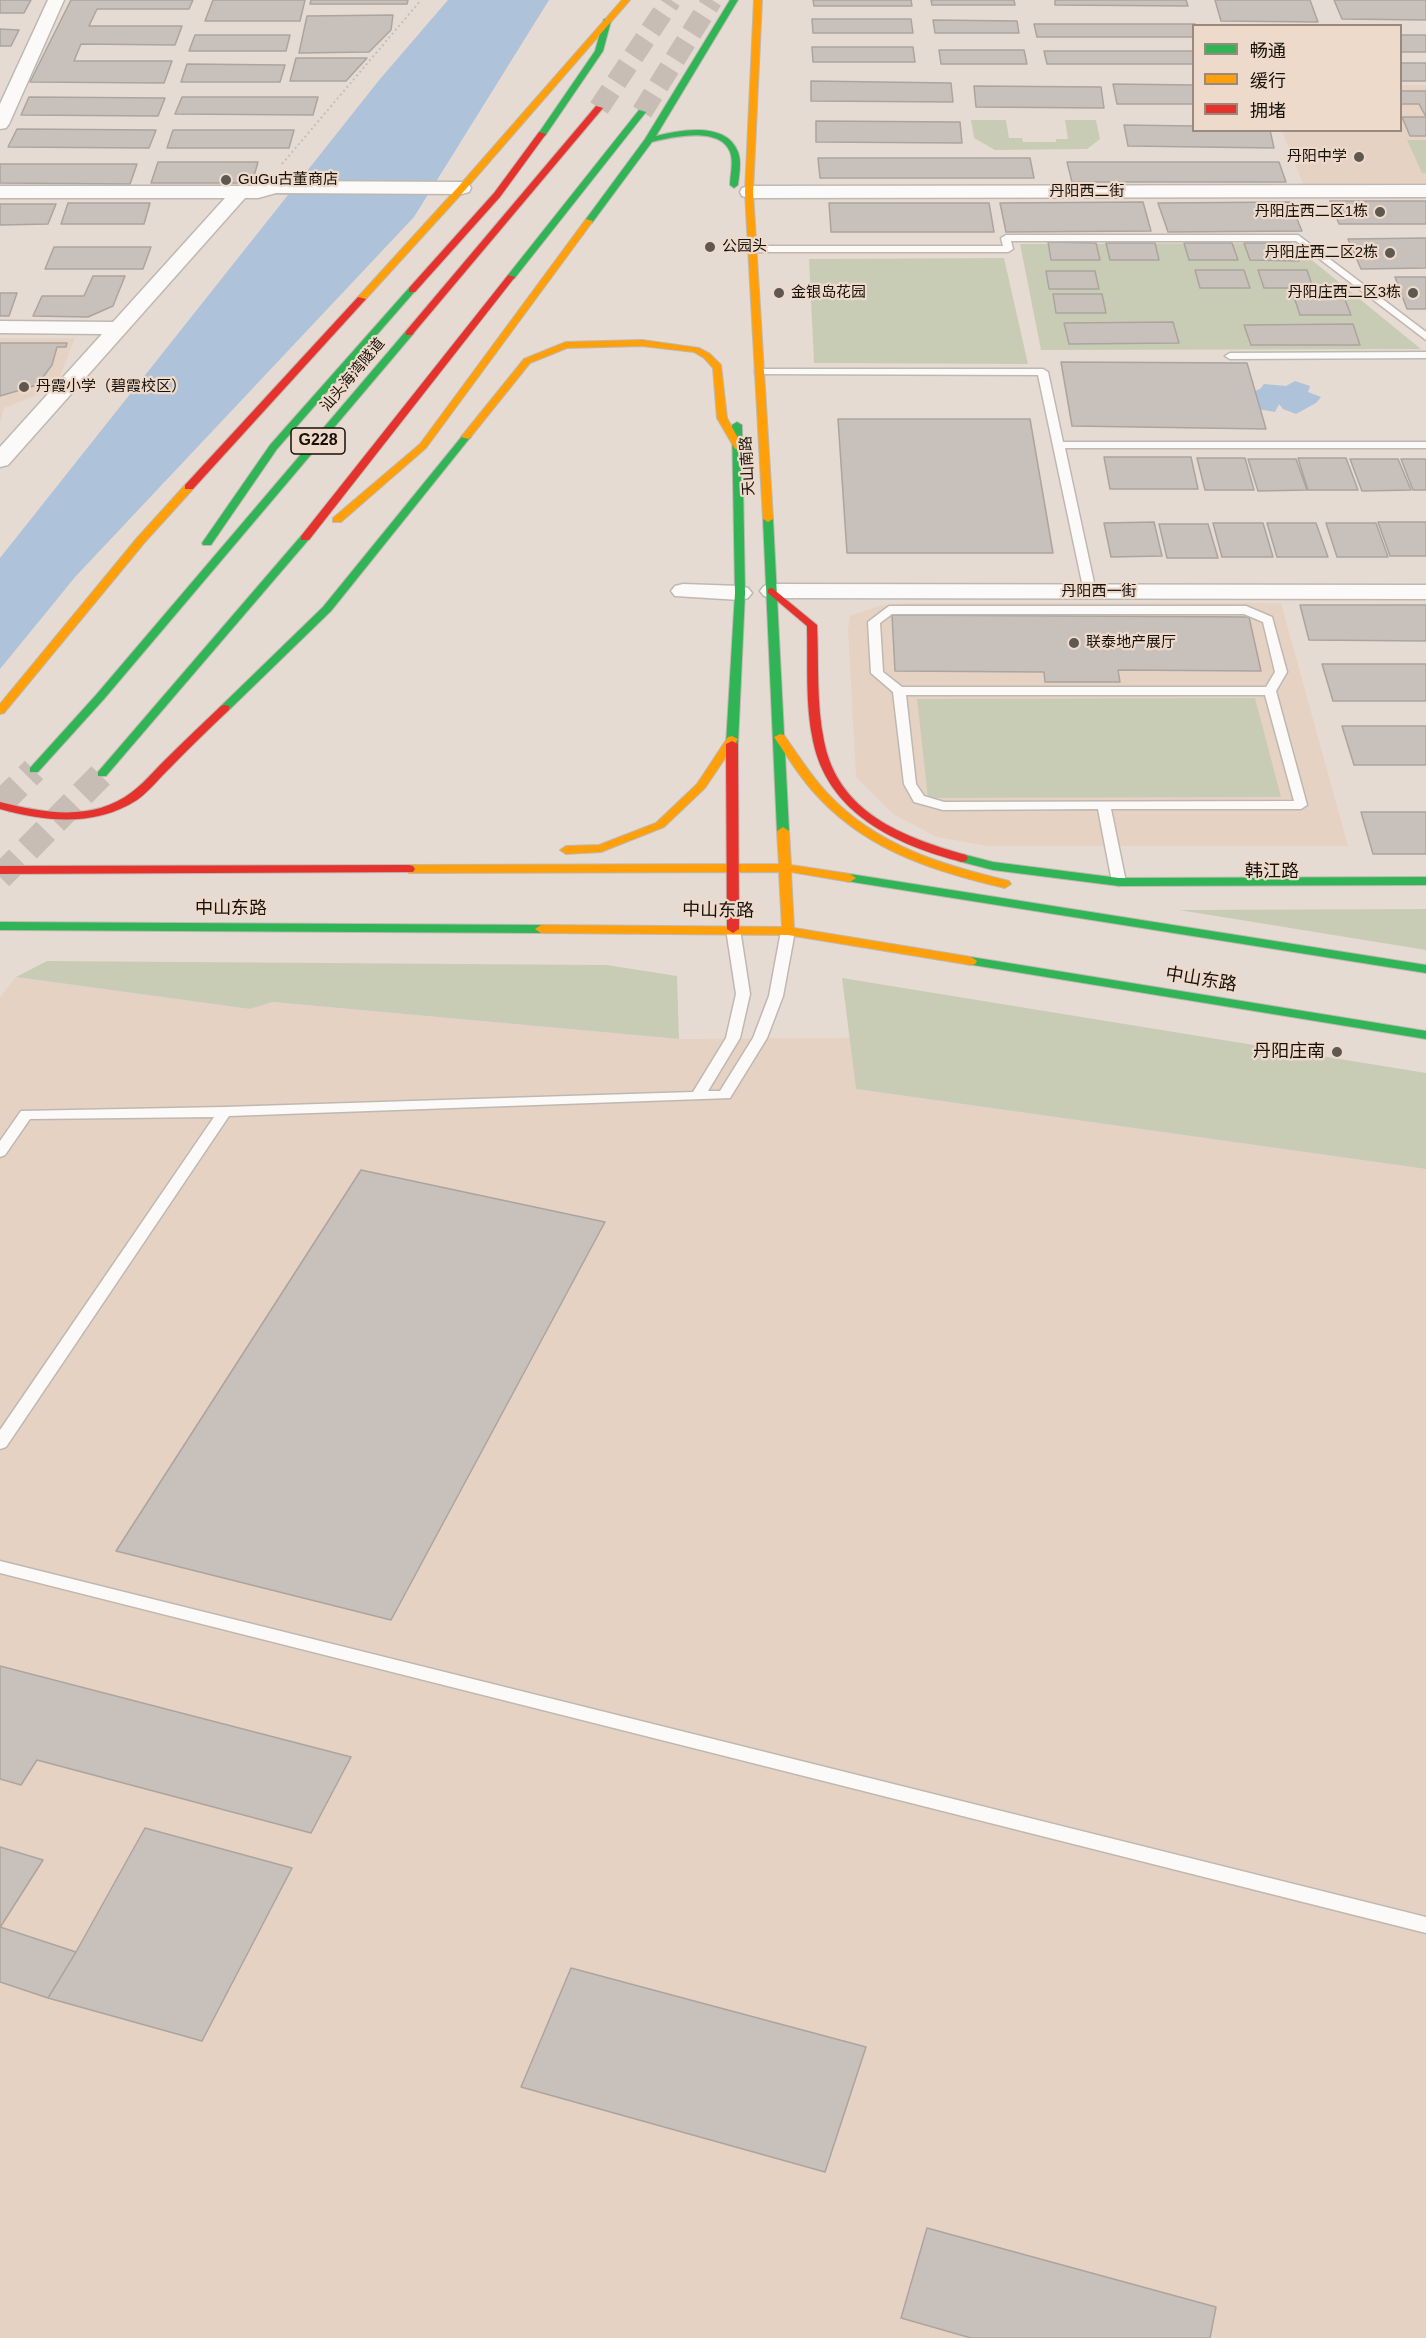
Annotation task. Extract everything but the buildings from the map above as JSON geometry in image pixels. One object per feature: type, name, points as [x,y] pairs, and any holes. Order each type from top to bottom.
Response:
[{"type":"main road","points":[[0,711],[141,540],[453,188],[626,0]]},
{"type":"main road","points":[[275,575],[423,446],[649,140],[734,0]]},
{"type":"main road","name":"天山南路","points":[[742,198],[758,0]]},
{"type":"main road","points":[[200,553],[273,447],[497,195],[599,51],[608,21]]},
{"type":"main road","name":"汕头海湾隧道","points":[[34,770],[100,697],[599,108]]},
{"type":"main road","name":"G228","points":[[102,774],[275,575],[642,112]]},
{"type":"main road","name":"天山南路","points":[[649,140],[669,134],[692,133],[712,134],[725,139],[734,150],[752,249],[780,737],[788,931]]},
{"type":"main road","points":[[0,805],[22,813],[68,817],[102,812],[133,797],[327,609],[527,361],[566,345],[642,343],[696,350],[707,356],[718,367],[722,418],[738,447]]},
{"type":"main road","name":"天山南路","points":[[734,929],[732,739],[740,593],[737,412]]},
{"type":"main road","points":[[100,697],[187,572]]},
{"type":"main road","points":[[772,591],[812,625],[818,741],[825,767],[840,795],[871,822],[923,848],[993,866],[1119,882]]},
{"type":"main road","points":[[780,737],[791,760],[822,799],[848,821],[884,845],[930,866],[1017,886]]},
{"type":"main road","points":[[548,851],[601,848],[660,825],[701,786],[732,739]]},
{"type":"main road","points":[[448,868],[494,856]]},
{"type":"main road","points":[[0,870],[786,868],[1426,969]]},
{"type":"main road","name":"韩江路","points":[[1119,882],[1426,881]]},
{"type":"main road","name":"韩江路","points":[[1119,882],[1180,890],[1426,891]]},
{"type":"main road","points":[[1131,908],[1179,931]]},
{"type":"main road","name":"中山东路","points":[[0,926],[788,931],[1426,1035]]},
{"type":"street","points":[[0,124],[56,0]]},
{"type":"street","points":[[0,192],[453,188]]},
{"type":"street","points":[[0,460],[118,328],[258,190]]},
{"type":"street","name":"丹阳西二街","points":[[742,198],[1426,191]]},
{"type":"street","points":[[0,327],[118,328]]},
{"type":"street","points":[[684,591],[740,593]]},
{"type":"street","name":"丹阳西一街","points":[[772,591],[1426,592]]},
{"type":"lane","points":[[752,249],[1008,249],[1006,238],[1298,238],[1426,337]]},
{"type":"lane","points":[[1230,356],[1426,355]]},
{"type":"lane","points":[[759,372],[1043,372],[1090,592]]},
{"type":"lane","points":[[1059,445],[1426,445]]},
{"type":"lane","points":[[899,691],[910,784],[920,799],[943,806],[1301,805],[1270,691],[1281,672],[1268,620],[1246,610],[889,610],[874,622],[877,673],[899,691],[1270,691]]},
{"type":"lane","points":[[1104,806],[1119,882]]},
{"type":"lane","points":[[698,1096],[733,1038],[743,994],[734,929]]},
{"type":"lane","points":[[0,1152],[26,1114],[225,1112],[725,1095],[760,1038],[776,996],[788,931]]},
{"type":"lane","points":[[0,1443],[225,1112]]},
{"type":"lane","points":[[0,1567],[1426,1925]]},
{"type":"path","points":[[258,190],[421,0]]},
{"type":"shaded area","name":"丹阳中学","points":[[1402,85],[1426,85],[1426,183],[1303,184],[1282,132],[1402,132]]},
{"type":"shaded area","name":"丹霞小学（碧霞校区）","points":[[0,338],[75,338],[59,379],[37,395],[4,408],[0,423]]},
{"type":"shaded area","points":[[910,603],[1281,603],[1348,846],[988,846],[937,837],[893,814],[856,777],[848,630],[850,616],[878,606]]},
{"type":"shaded area","points":[[16,977],[250,1009],[273,1002],[679,1039],[850,1038],[856,1089],[1426,1169],[1426,2338],[0,2338],[0,997]]},
{"type":"green space","points":[[971,120],[1006,120],[1009,138],[1022,138],[1023,142],[1056,142],[1056,139],[1068,139],[1065,120],[1096,120],[1100,139],[1087,149],[995,150],[974,138]]},
{"type":"green space","points":[[1407,140],[1426,140],[1426,173],[1422,173]]},
{"type":"green space","points":[[1291,243],[1421,349],[1041,350],[1020,244]]},
{"type":"green space","points":[[1004,258],[1028,364],[814,363],[809,259]]},
{"type":"green space","points":[[1255,698],[1281,797],[928,798],[917,699]]},
{"type":"green space","points":[[1426,909],[1426,950],[1179,910]]},
{"type":"green space","points":[[47,961],[607,965],[677,976],[679,1039],[273,1002],[250,1009],[16,977]]},
{"type":"green space","points":[[842,978],[1426,1073],[1426,1169],[856,1089]]},
{"type":"water","points":[[448,0],[549,0],[414,217],[76,576],[0,669],[0,558],[380,79]]},
{"type":"water","points":[[1295,381],[1310,386],[1308,392],[1321,397],[1316,403],[1296,414],[1283,409],[1279,404],[1275,412],[1246,407],[1243,396],[1260,389],[1264,384],[1286,386]]},
{"type":"tunnel","points":[[599,108],[671,0]]},
{"type":"tunnel","points":[[642,112],[712,0]]},
{"type":"tunnel","points":[[0,804],[34,770]]},
{"type":"tunnel","points":[[0,877],[102,774]]},
{"type":"traffic: fast","points":[[589,221],[649,140],[734,0]]},
{"type":"traffic: fast","points":[[542,134],[599,51],[607,21]]},
{"type":"traffic: fast","points":[[511,277],[642,112]]},
{"type":"traffic: fast","points":[[649,140],[670,135],[696,133],[720,137],[729,143],[734,152],[734,185]]},
{"type":"traffic: fast","points":[[207,543],[273,447],[412,290]]},
{"type":"traffic: fast","points":[[34,770],[100,697],[409,333]]},
{"type":"traffic: fast","points":[[732,744],[740,593],[737,425]]},
{"type":"traffic: fast","points":[[225,708],[327,609],[466,437]]},
{"type":"traffic: fast","points":[[768,519],[783,831]]},
{"type":"traffic: fast","points":[[102,774],[305,538]]},
{"type":"traffic: fast","points":[[962,858],[993,866],[1119,882],[1426,881]]},
{"type":"traffic: fast","points":[[850,878],[1426,969]]},
{"type":"traffic: fast","points":[[0,926],[541,929]]},
{"type":"traffic: fast","points":[[971,961],[1426,1035]]},
{"type":"traffic: slow","points":[[361,299],[462,188],[626,0]]},
{"type":"traffic: slow","points":[[758,0],[749,192],[768,519]]},
{"type":"traffic: slow","points":[[337,520],[423,446],[589,221]]},
{"type":"traffic: slow","points":[[466,437],[527,361],[566,345],[642,343],[696,350],[707,356],[718,367],[722,418],[738,447]]},
{"type":"traffic: slow","points":[[0,711],[141,540],[189,487]]},
{"type":"traffic: slow","points":[[780,737],[801,770],[824,797],[874,838],[902,853],[933,865],[1005,884]]},
{"type":"traffic: slow","points":[[566,850],[601,848],[660,825],[701,786],[732,739]]},
{"type":"traffic: slow","points":[[783,831],[788,931]]},
{"type":"traffic: slow","points":[[409,869],[786,868],[850,878]]},
{"type":"traffic: slow","points":[[541,929],[788,931],[971,961]]},
{"type":"traffic: jam","points":[[409,333],[599,108]]},
{"type":"traffic: jam","points":[[412,290],[497,195],[542,134]]},
{"type":"traffic: jam","points":[[305,538],[511,277]]},
{"type":"traffic: jam","points":[[189,487],[361,299]]},
{"type":"traffic: jam","points":[[772,591],[812,625],[818,740],[825,765],[836,787],[870,820],[892,833],[962,858]]},
{"type":"traffic: jam","points":[[0,805],[51,816],[85,815],[118,806],[140,792],[225,708]]},
{"type":"traffic: jam","points":[[732,744],[733,929]]},
{"type":"traffic: jam","points":[[0,870],[409,869]]},
{"type":"place","name":"丹阳中学","points":[[1359,157]]},
{"type":"place","name":"GuGu古董商店","points":[[226,180]]},
{"type":"place","name":"丹阳庄西二区1栋","points":[[1380,212]]},
{"type":"place","name":"公园头","points":[[710,247]]},
{"type":"place","name":"丹阳庄西二区2栋","points":[[1390,253]]},
{"type":"place","name":"金银岛花园","points":[[779,293]]},
{"type":"place","name":"丹阳庄西二区3栋","points":[[1413,293]]},
{"type":"place","name":"丹霞小学（碧霞校区）","points":[[24,387]]},
{"type":"place","name":"联泰地产展厅","points":[[1074,643]]},
{"type":"place","name":"丹阳庄南","points":[[1337,1052]]}]
